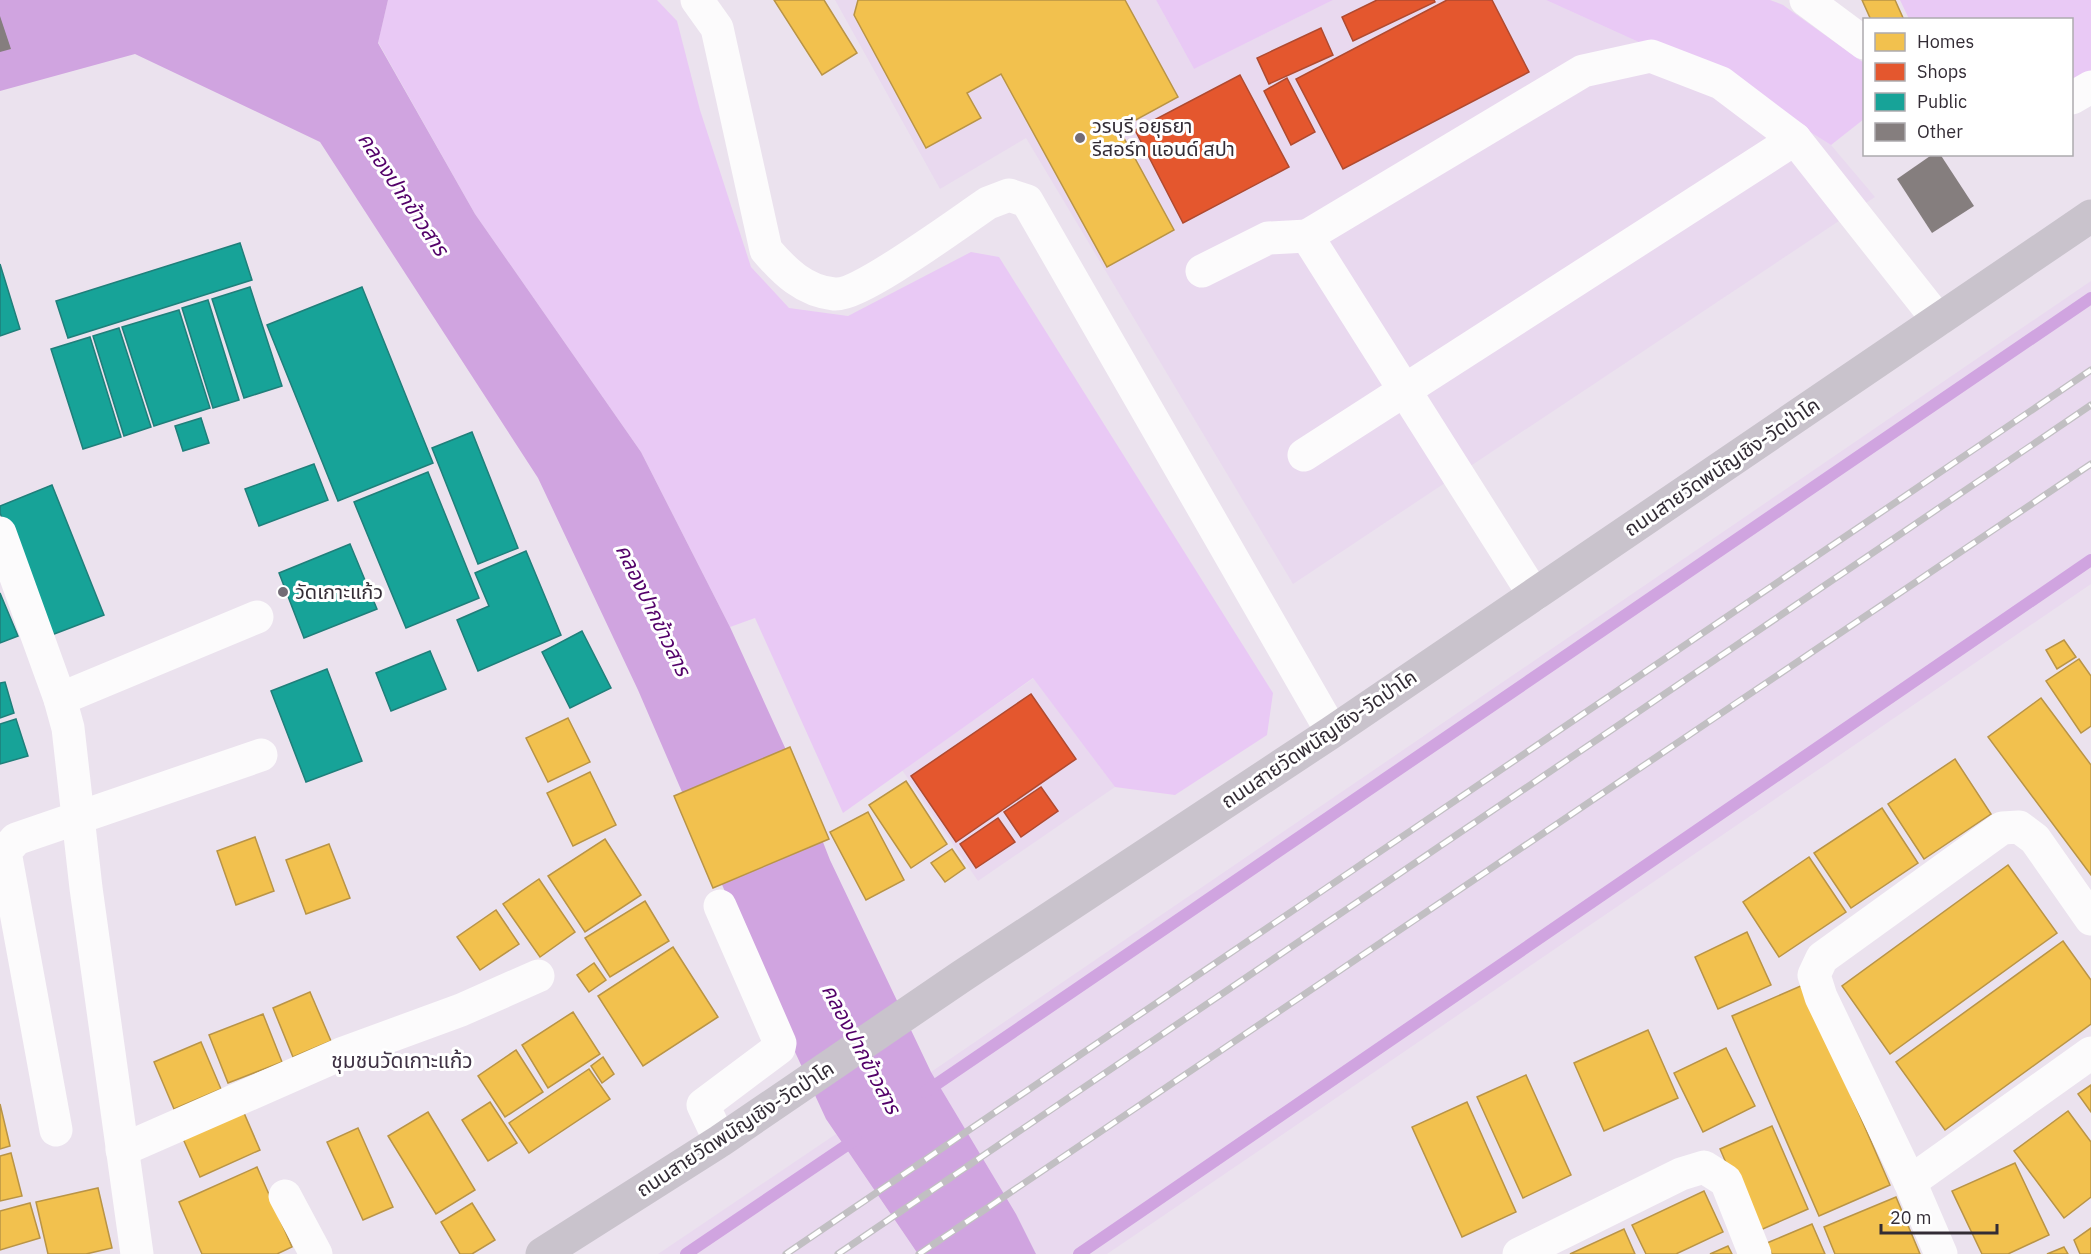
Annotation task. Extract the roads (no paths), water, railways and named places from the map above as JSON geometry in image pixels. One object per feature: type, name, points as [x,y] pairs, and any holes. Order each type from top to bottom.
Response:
[{"type":"main road","name":"ถนนสายวัดพนัญเชิง-วัดป่าโค","points":[[542,1254],[720,1141],[962,976],[1332,732],[2091,216]]},
{"type":"street","points":[[697,0],[717,28],[766,250],[783,270],[809,288],[836,295],[860,287],[988,203],[1009,195],[1027,201],[1332,732]]},
{"type":"street","points":[[1806,0],[1863,42]]},
{"type":"street","points":[[1202,271],[1268,238],[1307,236],[1583,71],[1651,56],[1722,84],[1796,139],[1938,320]]},
{"type":"street","points":[[2073,97],[2091,87]]},
{"type":"street","points":[[1304,455],[1796,139]]},
{"type":"street","points":[[1307,236],[1534,595]]},
{"type":"street","points":[[0,533],[60,699],[68,728],[86,888],[137,1254]]},
{"type":"street","points":[[60,699],[257,617]]},
{"type":"street","points":[[56,1130],[6,852],[16,839],[261,755]]},
{"type":"street","points":[[1941,1254],[1910,1182],[1821,997],[1814,975],[1822,958],[2002,828],[2019,827],[2035,839],[2091,919]]},
{"type":"street","points":[[720,906],[780,1043],[779,1048],[703,1104],[720,1141]]},
{"type":"street","points":[[122,1150],[340,1054],[461,1010],[538,976]]},
{"type":"street","points":[[1910,1182],[2091,1053]]},
{"type":"street","points":[[1519,1254],[1681,1174],[1704,1167],[1726,1181],[1755,1254]]},
{"type":"street","points":[[285,1196],[316,1254]]},
{"type":"water","name":"คลองปากข้าวสาร","points":[[0,0],[388,0],[378,43],[475,214],[641,452],[730,627],[792,763],[830,860],[931,1072],[1016,1214],[1036,1254],[918,1254],[826,1119],[783,1026],[638,690],[538,478],[320,142],[135,54],[0,91]]},
{"type":"waterway","points":[[925,1092],[2091,298]]},
{"type":"waterway","points":[[1079,1254],[2091,560]]},
{"type":"waterway","points":[[686,1254],[856,1139]]},
{"type":"railway","points":[[786,1254],[2091,370]]},
{"type":"railway","points":[[838,1254],[2091,405]]},
{"type":"railway","points":[[919,1254],[2091,464]]},
{"type":"place","name":"วรบุรี อยุธยา รีสอร์ท แอนด์ สปา","points":[[1080,138]]},
{"type":"place","name":"วัดเกาะแก้ว","points":[[283,592]]},
{"type":"district","name":"ชุมชนวัดเกาะแก้ว","points":[[402,1061]]}]
